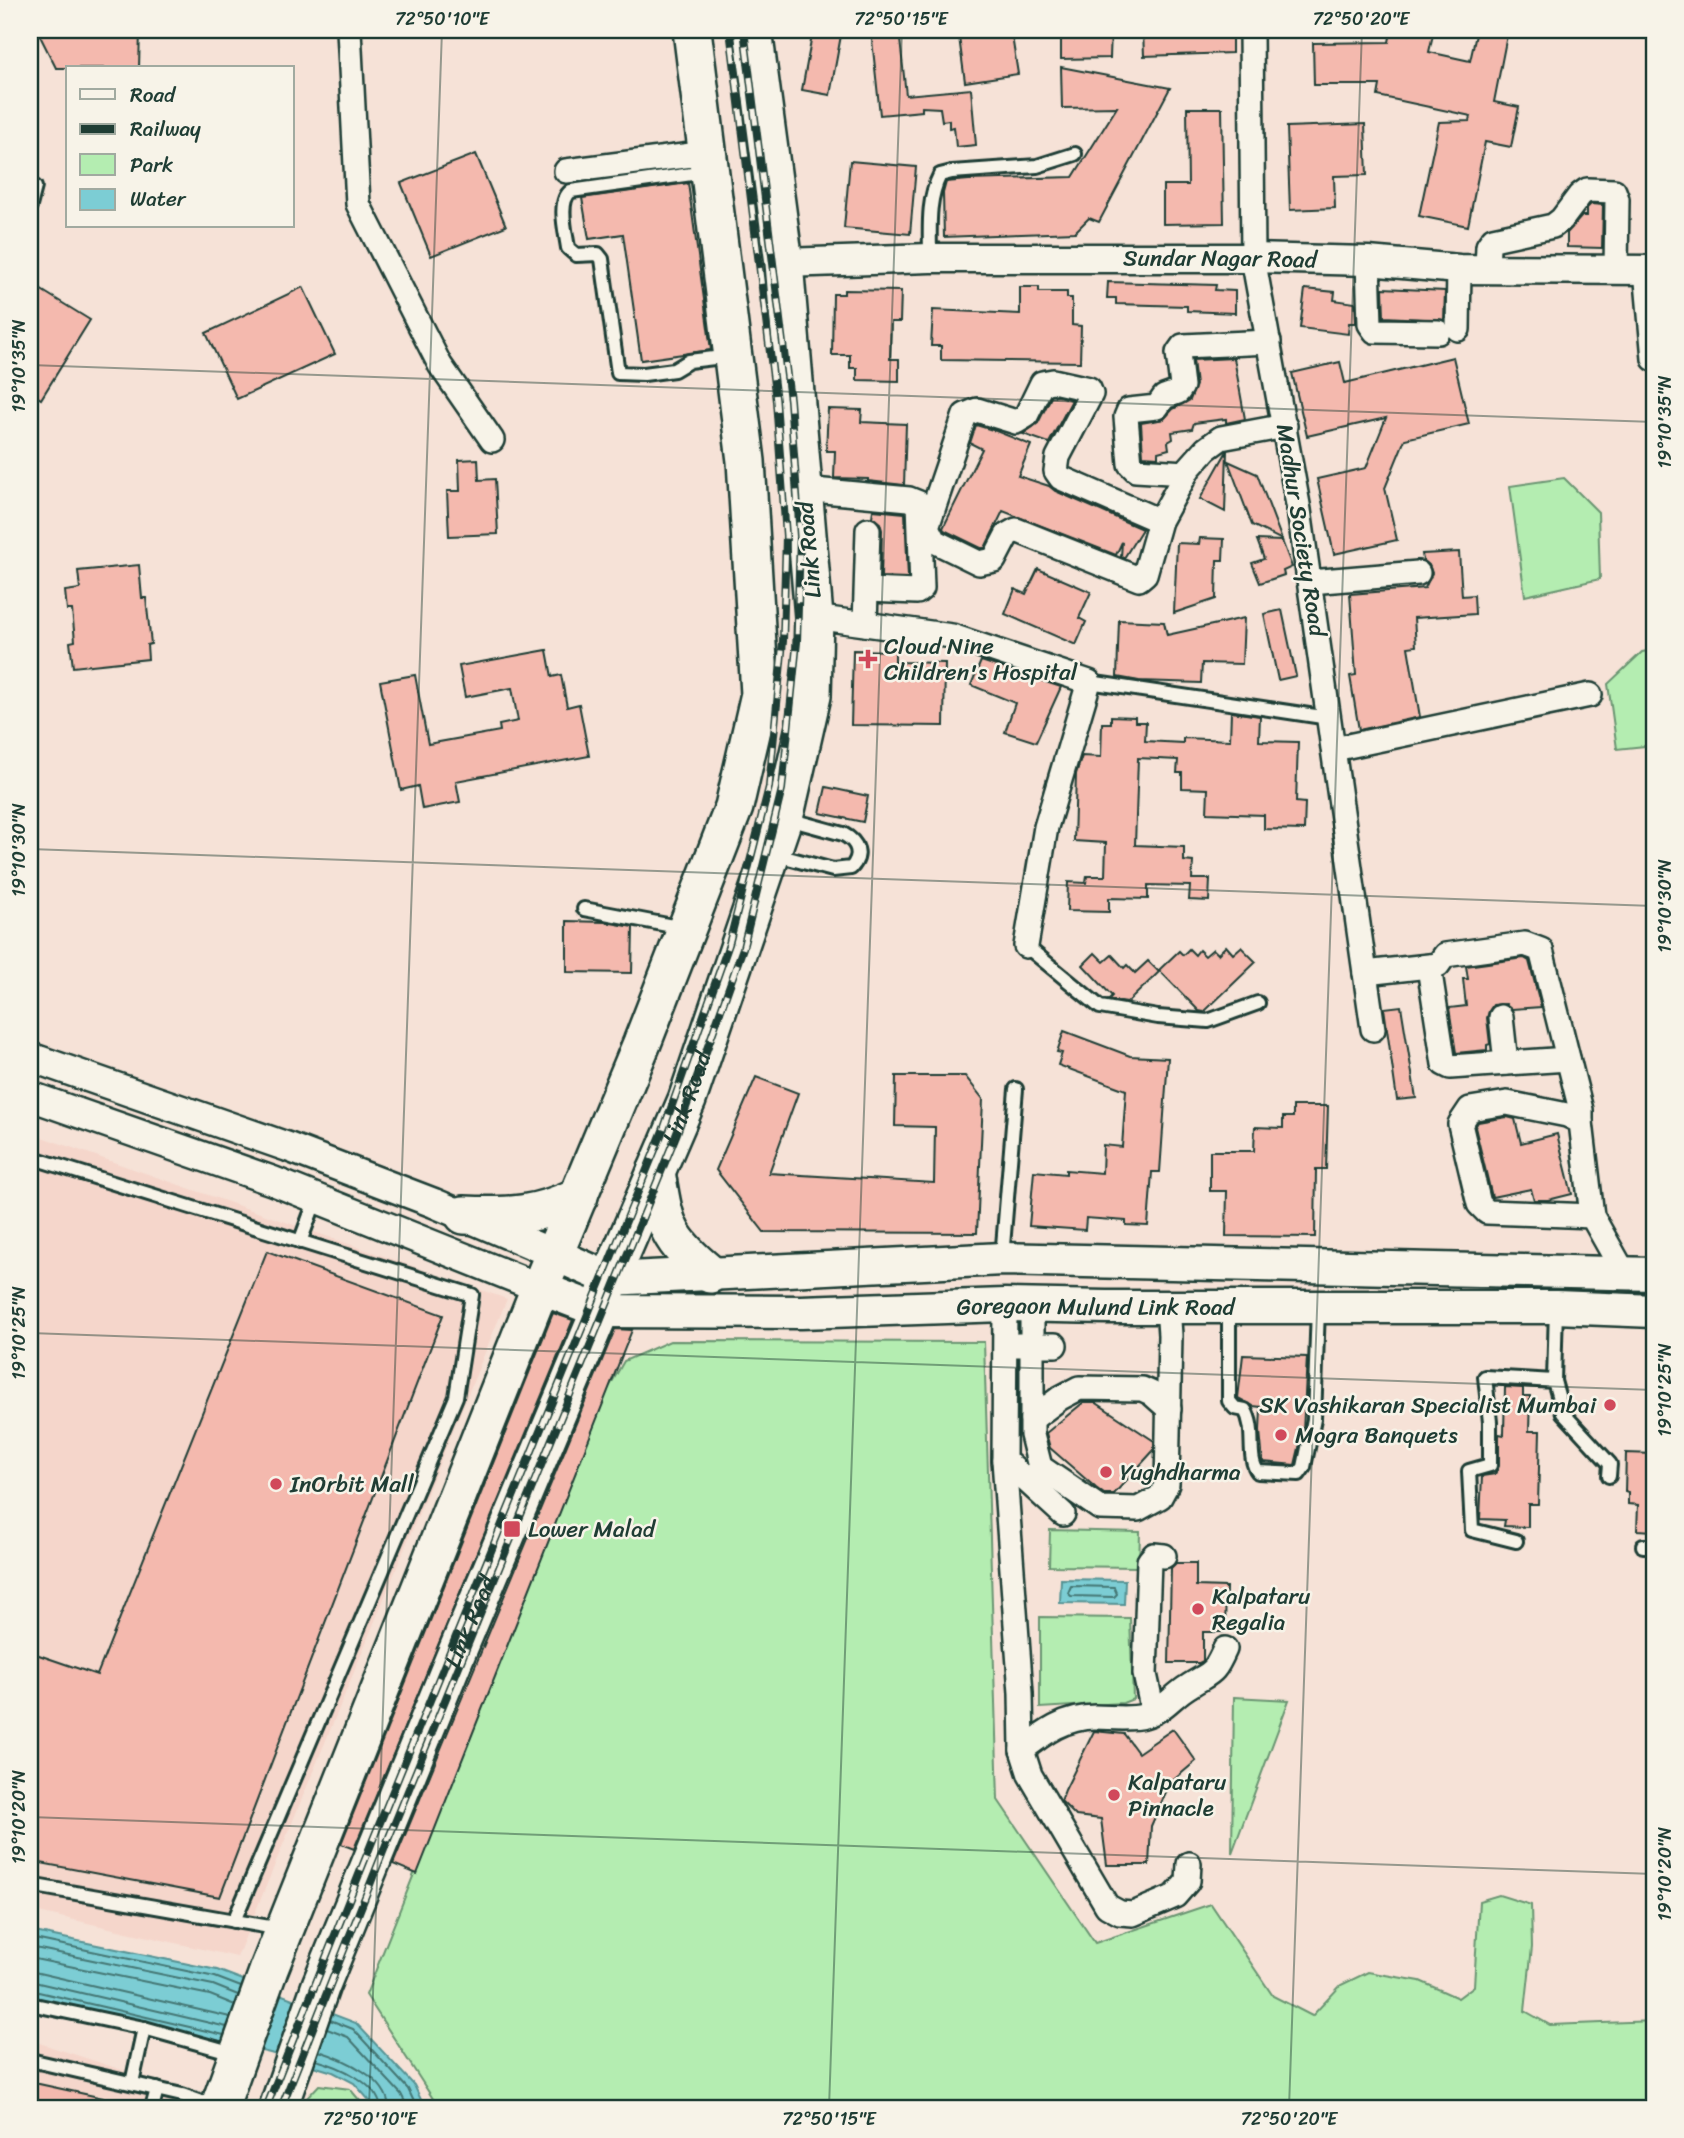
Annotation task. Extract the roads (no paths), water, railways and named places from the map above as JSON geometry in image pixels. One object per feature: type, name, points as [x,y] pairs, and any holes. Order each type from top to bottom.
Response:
[{"type":"main road","points":[[219,2108],[284,1930],[734,807],[760,694],[746,461],[692,30]]},
{"type":"main road","name":"Link Road","points":[[278,2108],[321,1985],[687,1100],[784,818],[812,696],[814,617],[784,263],[753,30]]},
{"type":"main road","points":[[656,1172],[664,1219],[677,1242],[710,1274]]},
{"type":"main road","points":[[464,1215],[507,1217],[532,1214],[579,1196]]},
{"type":"main road","points":[[554,1254],[605,1295]]},
{"type":"main road","name":"Goregaon Mulund Link Road","points":[[605,1295],[710,1274],[1002,1259],[1639,1273]]},
{"type":"main road","points":[[1355,1307],[1357,1267]]},
{"type":"main road","name":"Goregaon Mulund Link Road","points":[[540,1288],[801,1312],[1019,1305],[1556,1307],[1654,1311]]},
{"type":"street","points":[[349,30],[358,204],[440,365],[492,440]]},
{"type":"street","name":"Madhur Society Road","points":[[1251,30],[1253,258],[1310,582],[1373,1028]]},
{"type":"street","points":[[566,171],[708,162]]},
{"type":"street","points":[[1487,269],[1488,246],[1493,239],[1553,226],[1562,219],[1580,195],[1587,190],[1601,190],[1614,191],[1617,199],[1616,270]]},
{"type":"street","name":"Sundar Nagar Road","points":[[784,263],[930,258],[1253,258],[1368,261],[1459,269],[1650,270]]},
{"type":"street","points":[[1368,261],[1370,324],[1375,331],[1448,331],[1459,269]]},
{"type":"street","points":[[1650,270],[1654,359]]},
{"type":"street","points":[[1186,473],[1136,470],[1130,464],[1126,417],[1129,410],[1157,407],[1164,397],[1178,392],[1182,386],[1178,353],[1183,346],[1269,342]]},
{"type":"street","points":[[1160,522],[1061,478],[1056,471],[1058,457],[1091,394],[1088,389],[1053,381],[1042,383],[1026,416],[1016,422],[977,410],[965,415],[927,527],[934,541],[979,563],[994,560],[1007,535],[1016,530],[1139,579],[1145,574],[1160,522],[1186,473],[1206,450],[1221,438],[1284,426]]},
{"type":"street","points":[[803,489],[909,499],[919,503],[922,588],[917,592],[867,590]]},
{"type":"street","points":[[865,624],[868,530]]},
{"type":"street","points":[[1310,582],[1418,573]]},
{"type":"street","points":[[814,617],[952,636],[1089,682],[1046,827],[1026,946]]},
{"type":"street","points":[[1334,750],[1590,695]]},
{"type":"street","points":[[1366,973],[1429,967],[1438,965],[1445,956],[1525,944],[1541,950],[1581,1110],[1592,1216],[1639,1273]]},
{"type":"street","points":[[1429,967],[1444,1064],[1450,1068],[1568,1059]]},
{"type":"street","points":[[1501,1017],[1506,1063]]},
{"type":"street","points":[[30,1057],[288,1147],[464,1215],[554,1254]]},
{"type":"street","points":[[30,1096],[316,1199],[540,1288]]},
{"type":"street","points":[[1581,1122],[1567,1115],[1507,1103],[1470,1109],[1460,1124],[1479,1204],[1487,1212],[1592,1216]]},
{"type":"street","points":[[450,1252],[464,1215]]},
{"type":"street","points":[[1019,1305],[1019,1345],[1027,1413],[1040,1467],[1100,1508],[1138,1508],[1160,1497],[1167,1484],[1170,1335],[1168,1307]]},
{"type":"street","points":[[1019,1345],[1055,1345]]},
{"type":"street","points":[[1019,1345],[1004,1460],[1021,1693],[1022,1750],[1030,1776],[1107,1906],[1120,1913],[1133,1914],[1175,1896],[1188,1881],[1189,1864]]},
{"type":"street","points":[[1027,1413],[1079,1388],[1142,1389],[1151,1393],[1169,1409]]},
{"type":"street","points":[[1004,1460],[1063,1514]]},
{"type":"street","points":[[1153,1712],[1145,1674],[1149,1561],[1154,1555],[1164,1556]]},
{"type":"street","points":[[1022,1750],[1051,1727],[1090,1717],[1127,1718],[1164,1708],[1188,1686],[1215,1671],[1225,1649]]},
{"type":"lane","points":[[930,258],[931,202],[933,187],[940,175],[1037,166],[1075,154]]},
{"type":"lane","points":[[708,162],[566,194],[563,202],[568,248],[576,255],[598,254],[602,259],[618,373],[644,374],[674,370],[689,361],[732,356]]},
{"type":"lane","points":[[30,186],[35,187],[30,206]]},
{"type":"lane","points":[[1089,682],[1329,718]]},
{"type":"lane","points":[[772,853],[833,870],[851,868],[858,855],[852,839],[843,834],[784,818]]},
{"type":"lane","points":[[584,909],[687,929]]},
{"type":"lane","points":[[1026,946],[1100,1007],[1158,1017],[1209,1021],[1258,1003]]},
{"type":"lane","points":[[1002,1259],[1016,1088]]},
{"type":"lane","points":[[30,1157],[472,1295],[456,1397],[234,1921]]},
{"type":"lane","points":[[300,1242],[316,1199]]},
{"type":"lane","points":[[1229,1307],[1229,1401],[1235,1408],[1245,1410],[1251,1420],[1253,1466],[1258,1472],[1299,1474],[1304,1467],[1314,1419],[1318,1307]]},
{"type":"lane","points":[[1556,1307],[1555,1381],[1563,1413],[1609,1464],[1609,1476]]},
{"type":"lane","points":[[1516,1541],[1472,1530],[1469,1471],[1490,1465],[1490,1422],[1485,1377],[1555,1381]]},
{"type":"lane","points":[[30,1885],[284,1930]]},
{"type":"lane","points":[[30,2004],[144,2028],[238,2052]]},
{"type":"lane","points":[[132,2083],[144,2028]]},
{"type":"lane","points":[[30,2060],[157,2089],[219,2108]]},
{"type":"lane","points":[[152,2108],[157,2089]]},
{"type":"water","points":[[1061,1579],[1125,1580],[1124,1604],[1060,1603]]},
{"type":"water","points":[[30,1931],[217,1970],[356,2023],[414,2085],[425,2108],[376,2108],[354,2083],[333,2072],[270,2053],[30,1996]]},
{"type":"railway","points":[[266,2108],[664,1128],[729,944],[769,787],[783,641],[786,536],[776,401],[730,30]]},
{"type":"railway","points":[[281,2108],[677,1133],[743,948],[782,789],[797,642],[800,536],[790,400],[744,30]]},
{"type":"place","name":"Cloud Nine Children's Hospital","points":[[868,659]]},
{"type":"place","name":"SK Vashikaran Specialist Mumbai","points":[[1610,1405]]},
{"type":"place","name":"Mogra Banquets","points":[[1281,1435]]},
{"type":"place","name":"Yughdharma","points":[[1106,1472]]},
{"type":"place","name":"InOrbit Mall","points":[[276,1484]]},
{"type":"place","name":"Lower Malad","points":[[512,1529]]},
{"type":"place","name":"Kalpataru Regalia","points":[[1198,1609]]},
{"type":"place","name":"Kalpataru Pinnacle","points":[[1114,1795]]}]
